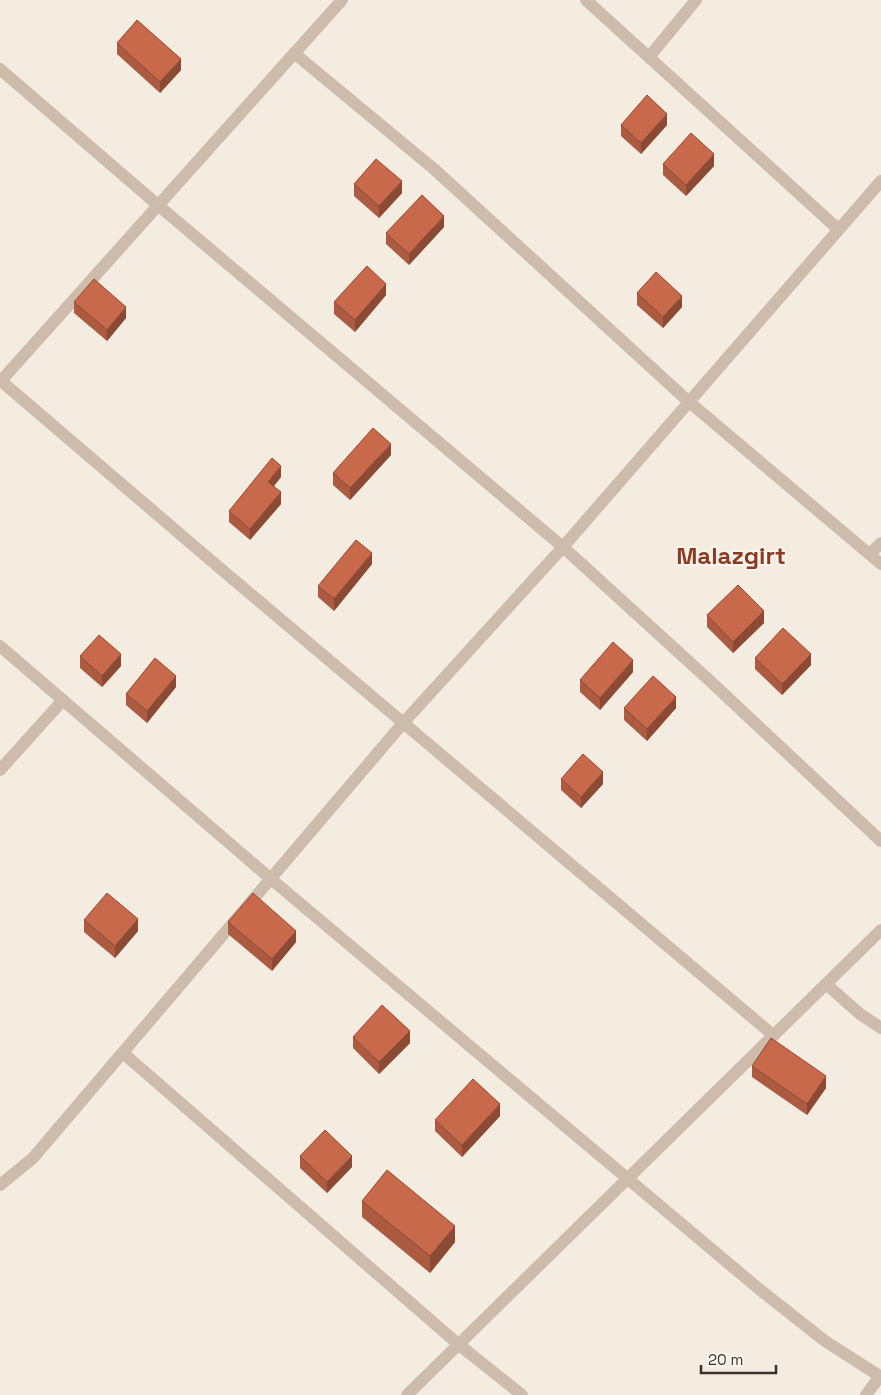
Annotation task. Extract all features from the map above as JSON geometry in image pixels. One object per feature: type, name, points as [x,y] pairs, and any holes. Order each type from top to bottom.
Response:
[{"type":"street","points":[[342,0],[0,381],[774,1035]]},
{"type":"street","points":[[586,0],[838,229]]},
{"type":"street","points":[[649,57],[696,0]]},
{"type":"street","points":[[294,53],[434,169],[688,401],[881,564]]},
{"type":"street","points":[[0,69],[158,206],[563,547],[716,686],[881,841]]},
{"type":"street","points":[[0,1185],[33,1158],[404,722],[563,547],[881,181]]},
{"type":"street","points":[[870,554],[881,543]]},
{"type":"street","points":[[0,646],[272,879],[759,1289],[825,1341],[880,1377],[866,1395]]},
{"type":"street","points":[[0,770],[63,700]]},
{"type":"street","points":[[407,1395],[881,930]]},
{"type":"street","points":[[826,984],[860,1014],[881,1028]]},
{"type":"street","points":[[122,1053],[458,1344],[522,1395]]},
{"type":"building","points":[[137,20],[181,59],[160,82],[117,43]]},
{"type":"building","points":[[647,95],[667,114],[641,143],[621,125]]},
{"type":"building","points":[[691,133],[714,154],[686,185],[663,164]]},
{"type":"building","points":[[376,159],[402,181],[379,206],[354,184]]},
{"type":"building","points":[[422,195],[444,216],[409,254],[386,233]]},
{"type":"building","points":[[367,266],[386,284],[355,320],[334,302]]},
{"type":"building","points":[[656,272],[682,296],[663,317],[637,293]]},
{"type":"building","points":[[94,279],[126,307],[107,330],[74,302]]},
{"type":"building","points":[[373,428],[391,444],[350,488],[333,473]]},
{"type":"building","points":[[272,458],[281,466],[268,482],[281,492],[250,529],[229,511]]},
{"type":"building","points":[[356,540],[372,553],[334,599],[318,586]]},
{"type":"building","points":[[738,585],[764,611],[733,642],[707,615]]},
{"type":"building","points":[[783,628],[811,654],[782,684],[755,658]]},
{"type":"building","points":[[99,635],[121,654],[102,676],[80,656]]},
{"type":"building","points":[[613,642],[633,660],[600,698],[580,680]]},
{"type":"building","points":[[155,658],[176,676],[147,711],[126,694]]},
{"type":"building","points":[[653,676],[676,697],[647,729],[624,708]]},
{"type":"building","points":[[583,754],[603,772],[581,797],[561,779]]},
{"type":"building","points":[[107,893],[138,919],[115,946],[84,920]]},
{"type":"building","points":[[253,893],[296,931],[272,959],[228,922]]},
{"type":"building","points":[[382,1005],[410,1031],[379,1062],[353,1037]]},
{"type":"building","points":[[771,1038],[826,1076],[807,1104],[752,1066]]},
{"type":"building","points":[[473,1079],[500,1104],[462,1145],[435,1120]]},
{"type":"building","points":[[325,1130],[352,1156],[327,1182],[300,1156]]},
{"type":"building","points":[[387,1170],[455,1226],[430,1256],[362,1201]]},
{"type":"district","name":"Malazgirt","points":[[731,555]]}]
